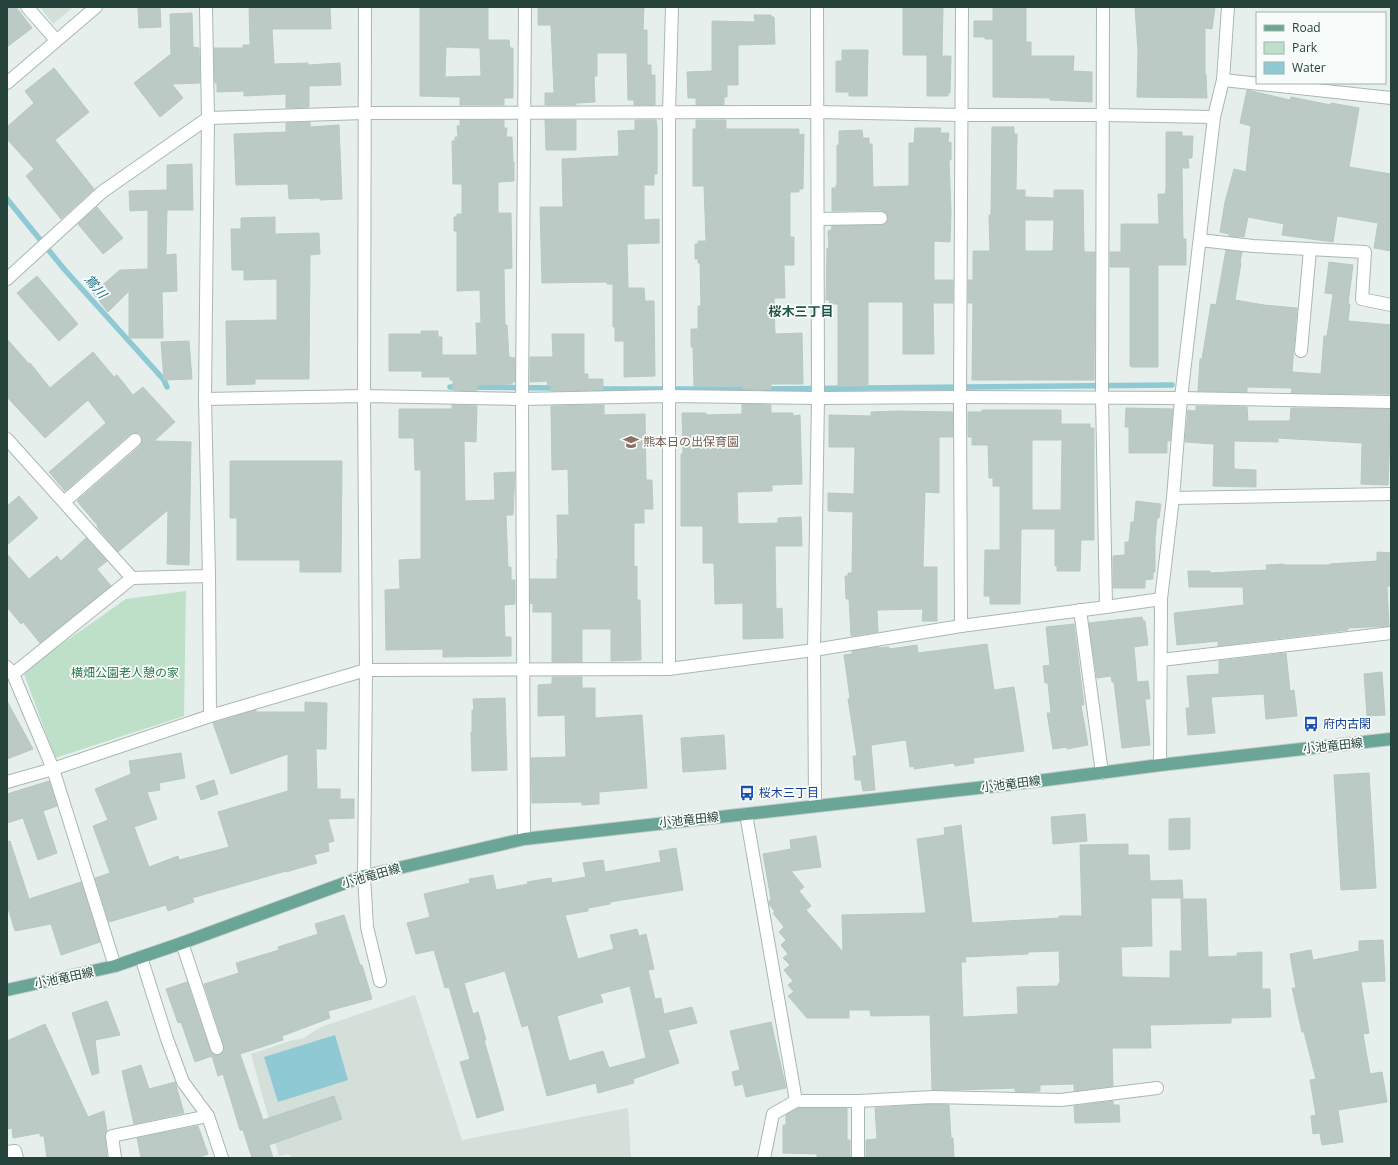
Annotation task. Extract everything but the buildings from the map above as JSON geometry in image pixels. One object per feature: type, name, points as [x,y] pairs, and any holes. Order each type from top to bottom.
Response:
[{"type":"main road","name":"小池竜田線","points":[[7,990],[115,966],[364,876],[524,839],[1391,739]]},
{"type":"street","points":[[27,7],[56,40]]},
{"type":"street","points":[[7,83],[96,7]]},
{"type":"street","points":[[206,7],[208,118],[205,399],[209,576],[210,716]]},
{"type":"street","points":[[365,7],[364,396],[366,670],[364,876],[367,927],[380,981]]},
{"type":"street","points":[[524,839],[522,399],[525,7]]},
{"type":"street","points":[[669,669],[669,114],[672,7]]},
{"type":"street","points":[[815,806],[814,650],[818,398],[817,7]]},
{"type":"street","points":[[961,626],[960,397],[962,7]]},
{"type":"street","points":[[1103,7],[1102,398],[1106,607]]},
{"type":"street","points":[[1160,765],[1161,600],[1173,498],[1181,398],[1214,117],[1223,80],[1228,7]]},
{"type":"street","points":[[1223,80],[1256,84]]},
{"type":"street","points":[[1260,84],[1391,98]]},
{"type":"street","points":[[7,279],[102,192],[208,118],[365,114],[669,114],[817,112],[1214,117]]},
{"type":"street","points":[[818,219],[881,218]]},
{"type":"street","points":[[1200,240],[1253,246],[1365,252],[1362,299],[1391,305]]},
{"type":"street","points":[[1301,351],[1310,249]]},
{"type":"street","points":[[205,399],[364,396],[522,399],[670,396],[818,398],[1181,398],[1391,402]]},
{"type":"street","points":[[7,439],[132,578]]},
{"type":"street","points":[[64,502],[135,440]]},
{"type":"street","points":[[1173,498],[1391,494]]},
{"type":"street","points":[[115,966],[53,769],[10,671],[132,578],[209,576]]},
{"type":"street","points":[[7,782],[53,769],[210,716],[366,670],[669,669],[814,650],[961,626],[1161,600]]},
{"type":"street","points":[[1080,610],[1102,773]]},
{"type":"street","points":[[1161,660],[1391,633]]},
{"type":"street","points":[[746,814],[796,1101]]},
{"type":"street","points":[[182,943],[217,1048]]},
{"type":"street","points":[[141,957],[167,1039],[184,1082],[208,1116],[222,1158]]},
{"type":"street","points":[[764,1158],[773,1114],[796,1101],[858,1101],[933,1097],[1061,1100],[1157,1088]]},
{"type":"street","points":[[858,1101],[858,1158]]},
{"type":"street","points":[[115,1158],[112,1136],[208,1116]]},
{"type":"street","points":[[7,1152],[15,1151],[17,1158]]},
{"type":"shaded area","points":[[40,7],[73,7],[53,24]]},
{"type":"shaded area","points":[[415,995],[462,1140],[628,1108],[631,1158],[291,1158],[289,1154],[279,1156],[251,1054],[293,1040],[302,1039],[321,1027]]},
{"type":"green space","name":"横畑公園老人憩の家","points":[[186,591],[184,716],[55,758],[23,671],[126,599]]},
{"type":"water","points":[[335,1035],[348,1080],[278,1102],[264,1057]]},
{"type":"waterway","name":"鴬川","points":[[7,199],[64,269],[164,380],[167,387]]},
{"type":"waterway","points":[[764,389],[1172,385]]},
{"type":"waterway","points":[[450,387],[460,387]]},
{"type":"waterway","points":[[470,387],[558,388]]},
{"type":"waterway","points":[[596,389],[750,389]]},
{"type":"place","name":"熊本日の出保育園","points":[[631,442]]},
{"type":"place","name":"府内古閑","points":[[1311,724]]},
{"type":"place","name":"桜木三丁目","points":[[747,793]]},
{"type":"district","name":"桜木三丁目","points":[[801,311]]}]
